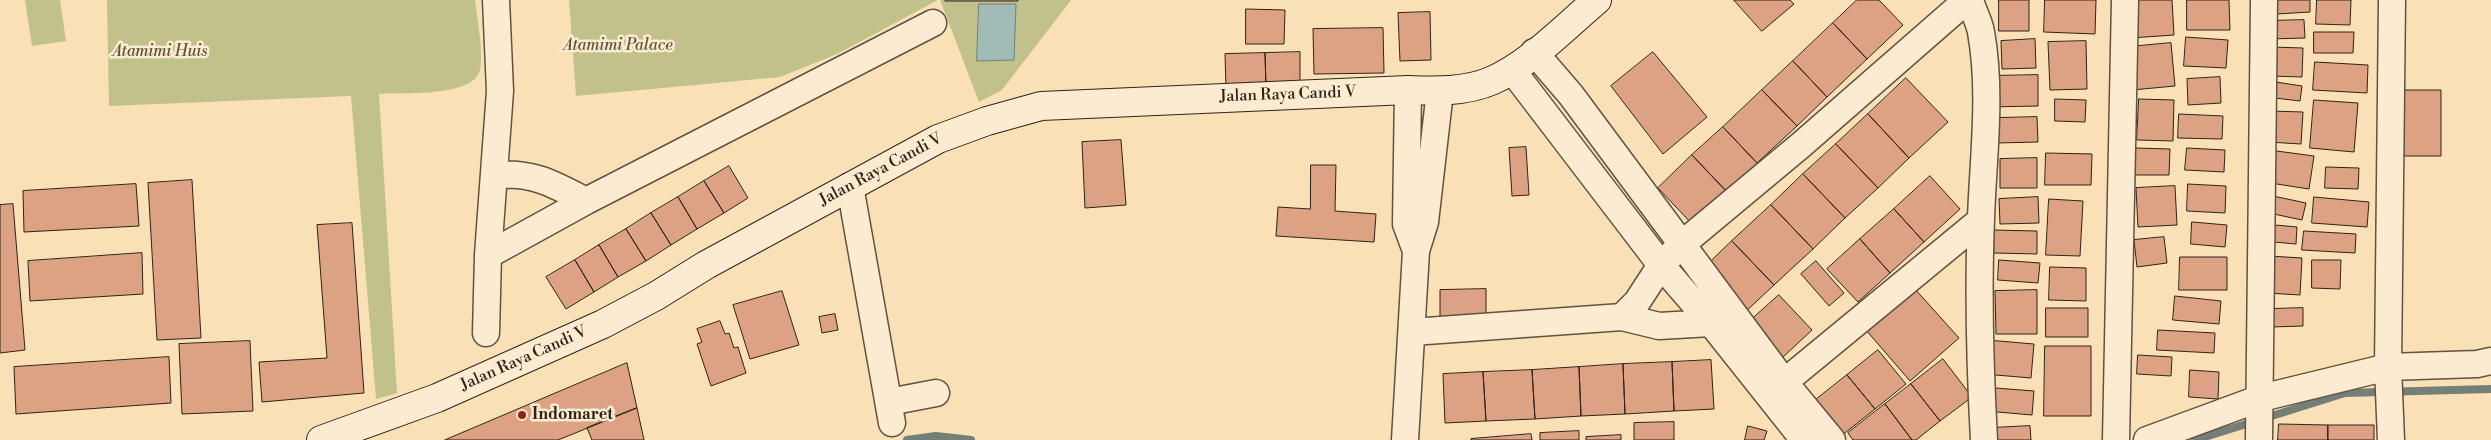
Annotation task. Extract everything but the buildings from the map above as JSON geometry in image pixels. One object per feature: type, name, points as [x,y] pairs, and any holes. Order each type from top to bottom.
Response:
[{"type":"street","points":[[486,333],[488,255],[500,91],[496,0]]},
{"type":"street","points":[[1597,0],[1534,52],[1501,76],[1711,323],[1776,390],[1832,440]]},
{"type":"street","points":[[1622,317],[1637,302],[1661,265],[1681,245],[1801,145],[1968,0],[1980,31],[1985,66],[1980,374],[1984,440]]},
{"type":"street","points":[[2116,440],[2125,0]]},
{"type":"street","points":[[2260,420],[2264,0]]},
{"type":"street","points":[[2391,440],[2389,374],[2392,0]]},
{"type":"street","points":[[488,255],[586,201],[933,23]]},
{"type":"street","points":[[1534,52],[1571,95],[1681,245],[1776,390],[1804,440]]},
{"type":"street","name":"Jalan Raya Candi V","points":[[322,440],[437,398],[602,324],[938,139],[987,121],[1041,106],[1408,90],[1440,91],[1466,88],[1501,76]]},
{"type":"street","points":[[1408,90],[1406,224],[1416,251]]},
{"type":"street","points":[[1405,440],[1416,251],[1425,222],[1440,91]]},
{"type":"street","points":[[494,175],[517,173],[548,181],[586,201]]},
{"type":"street","points":[[850,186],[890,412],[936,393]]},
{"type":"street","points":[[1776,390],[1981,220]]},
{"type":"street","points":[[1412,332],[1622,317],[1659,326],[1711,323]]},
{"type":"street","points":[[2146,440],[2260,420],[2389,374],[2491,361]]},
{"type":"green space","points":[[25,0],[60,0],[66,41],[32,46]]},
{"type":"green space","name":"Atamimi Huis","points":[[107,0],[475,0],[480,36],[481,63],[480,70],[475,79],[464,85],[435,92],[379,94],[397,393],[376,399],[351,96],[109,106]]},
{"type":"green space","name":"Atamimi Palace","points":[[569,0],[938,0],[837,54],[780,77],[576,96]]},
{"type":"green space","points":[[940,0],[1071,0],[1002,90],[979,102]]},
{"type":"water","points":[[979,4],[1016,4],[1014,60],[977,61]]},
{"type":"waterway","points":[[2195,440],[2345,393],[2491,389]]},
{"type":"waterway","points":[[907,440],[936,436],[971,440]]},
{"type":"place","name":"Indomaret","points":[[522,415]]}]
